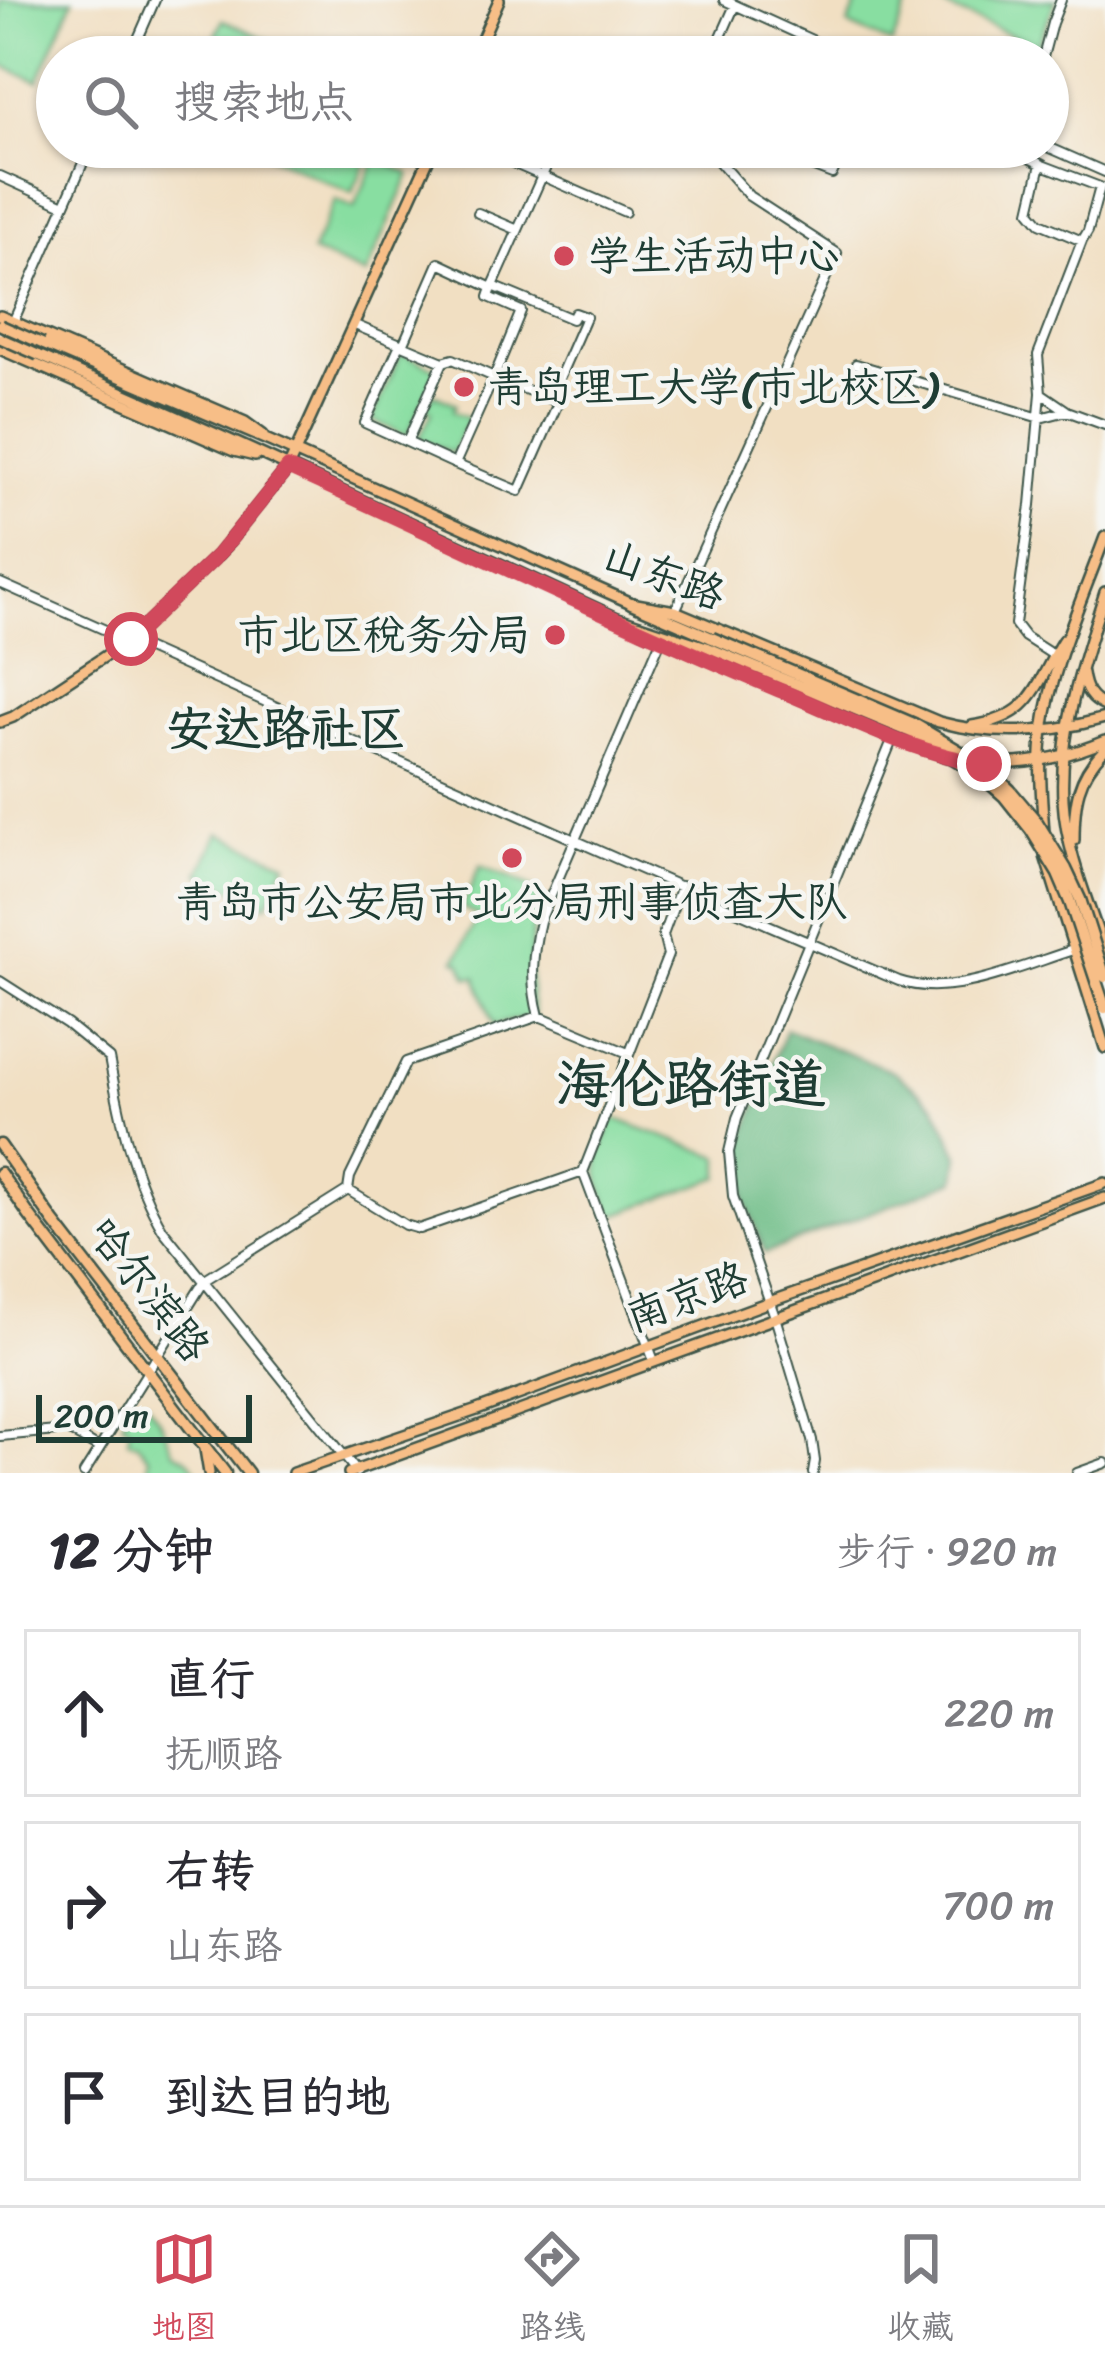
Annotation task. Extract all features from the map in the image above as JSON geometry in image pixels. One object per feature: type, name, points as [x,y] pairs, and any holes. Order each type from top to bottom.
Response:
[{"type":"highway","points":[[632,603],[910,732],[962,763],[1004,796],[1058,874],[1105,1008]]},
{"type":"highway","points":[[620,619],[710,643],[914,724],[986,767],[1037,822],[1066,869],[1105,977]]},
{"type":"highway","name":"哈尔滨路","points":[[0,1145],[248,1473]]},
{"type":"highway","name":"哈尔滨路","points":[[0,1174],[225,1473]]},
{"type":"main road","points":[[484,36],[499,0]]},
{"type":"main road","points":[[0,722],[131,639],[218,555],[288,468],[357,326],[425,168]]},
{"type":"main road","name":"山东路","points":[[0,316],[245,422],[272,442]]},
{"type":"main road","name":"山东路","points":[[0,325],[266,458],[662,640],[893,738],[941,756],[984,764],[1040,761],[1105,745]]},
{"type":"main road","name":"山东路","points":[[0,338],[40,349],[272,442],[632,603],[675,611],[914,713],[958,728],[1043,732],[1105,718]]},
{"type":"main road","name":"山东路","points":[[0,350],[234,451],[266,458]]},
{"type":"main road","points":[[1046,863],[1040,761],[1043,732],[1054,680],[1105,537]]},
{"type":"main road","points":[[1104,950],[1063,803],[1067,728],[1105,592]]},
{"type":"main road","points":[[958,728],[990,723],[1023,706],[1075,620]]},
{"type":"main road","points":[[1082,666],[1087,691],[1105,706]]},
{"type":"main road","points":[[1075,857],[1075,797],[1082,777],[1105,745]]},
{"type":"main road","points":[[941,756],[968,766],[1011,796],[1035,830],[1105,1048]]},
{"type":"main road","name":"南京路","points":[[292,1473],[1105,1183]]},
{"type":"main road","name":"南京路","points":[[354,1472],[1105,1198]]},
{"type":"main road","points":[[206,1449],[209,1473]]},
{"type":"street","points":[[139,36],[155,0]]},
{"type":"street","points":[[724,0],[803,36]]},
{"type":"street","points":[[1048,36],[1061,0]]},
{"type":"street","points":[[721,36],[735,5]]},
{"type":"street","points":[[1069,156],[1105,172]]},
{"type":"street","points":[[0,350],[81,168]]},
{"type":"street","points":[[522,168],[625,212]]},
{"type":"street","points":[[455,464],[521,311],[489,297],[546,168]]},
{"type":"street","points":[[675,611],[837,253],[749,196],[724,168]]},
{"type":"street","points":[[1040,168],[1030,211],[1040,223],[1082,241]]},
{"type":"street","points":[[1051,168],[1100,187],[1088,231],[1038,355],[1040,418],[1015,624],[1053,656]]},
{"type":"street","points":[[0,176],[64,205]]},
{"type":"street","points":[[478,213],[518,230]]},
{"type":"street","points":[[1088,231],[1105,236]]},
{"type":"street","points":[[357,326],[402,345],[443,362],[452,359],[558,403],[518,491],[365,424],[402,345],[439,263],[572,319],[575,313],[586,317],[550,399]]},
{"type":"street","points":[[358,281],[372,287]]},
{"type":"street","points":[[407,442],[443,362]]},
{"type":"street","points":[[856,364],[1040,418],[1067,411]]},
{"type":"street","points":[[1041,393],[1067,411],[1105,425]]},
{"type":"street","points":[[0,583],[899,981],[924,988],[973,981],[1073,950]]},
{"type":"street","points":[[539,1016],[532,966],[544,912],[662,640]]},
{"type":"street","points":[[812,1473],[812,1440],[733,1196],[728,1152],[807,942],[893,738]]},
{"type":"street","points":[[654,1361],[583,1172],[668,955],[663,935],[682,885]]},
{"type":"street","points":[[0,981],[109,1058],[119,1113],[145,1200],[354,1472]]},
{"type":"street","points":[[84,1473],[205,1280],[348,1190],[406,1062],[539,1016],[628,1053]]},
{"type":"street","points":[[348,1190],[419,1229],[583,1172]]},
{"type":"street","points":[[0,1436],[68,1430],[100,1448]]},
{"type":"street","points":[[1077,1473],[1105,1463]]},
{"type":"green space","points":[[0,0],[73,0],[57,36],[36,36],[36,80],[0,65]]},
{"type":"green space","points":[[859,0],[910,0],[895,36],[873,36],[848,25]]},
{"type":"green space","points":[[929,0],[1056,0],[1041,36],[1014,36]]},
{"type":"green space","points":[[223,20],[259,36],[216,36]]},
{"type":"green space","points":[[296,168],[363,168],[352,193]]},
{"type":"green space","points":[[372,168],[397,168],[410,174],[366,275],[312,252],[335,200],[354,208]]},
{"type":"green space","points":[[401,353],[437,369],[407,436],[372,420]]},
{"type":"green space","points":[[433,394],[456,404],[453,411],[469,418],[452,453],[419,438],[432,412],[426,408]]},
{"type":"green space","points":[[219,833],[286,863],[267,905],[200,874]]},
{"type":"green space","points":[[480,866],[538,890],[530,968],[534,1015],[494,1025],[476,977],[468,977],[456,960],[478,916],[462,907]]},
{"type":"green space","points":[[786,1029],[895,1072],[935,1105],[959,1155],[956,1180],[765,1253],[745,1199],[743,1141]]},
{"type":"green space","points":[[613,1118],[720,1157],[720,1177],[612,1216],[598,1167]]},
{"type":"green space","points":[[138,1399],[145,1400],[162,1424],[173,1451],[199,1473],[153,1472],[149,1458],[128,1440],[130,1428],[122,1422]]},
{"type":"place","name":"学生活动中心","points":[[564,256]]},
{"type":"place","name":"青岛理工大学(市北校区)","points":[[464,387]]},
{"type":"place","name":"市北区税务分局","points":[[555,635]]},
{"type":"place","name":"青岛市公安局市北分局刑事侦查大队","points":[[512,858]]},
{"type":"district","name":"安达路社区","points":[[286,728]]},
{"type":"district","name":"海伦路街道","points":[[691,1084]]},
{"type":"route","points":[[131,639],[218,555],[288,468],[707,660],[893,738],[941,756],[984,764]]}]
